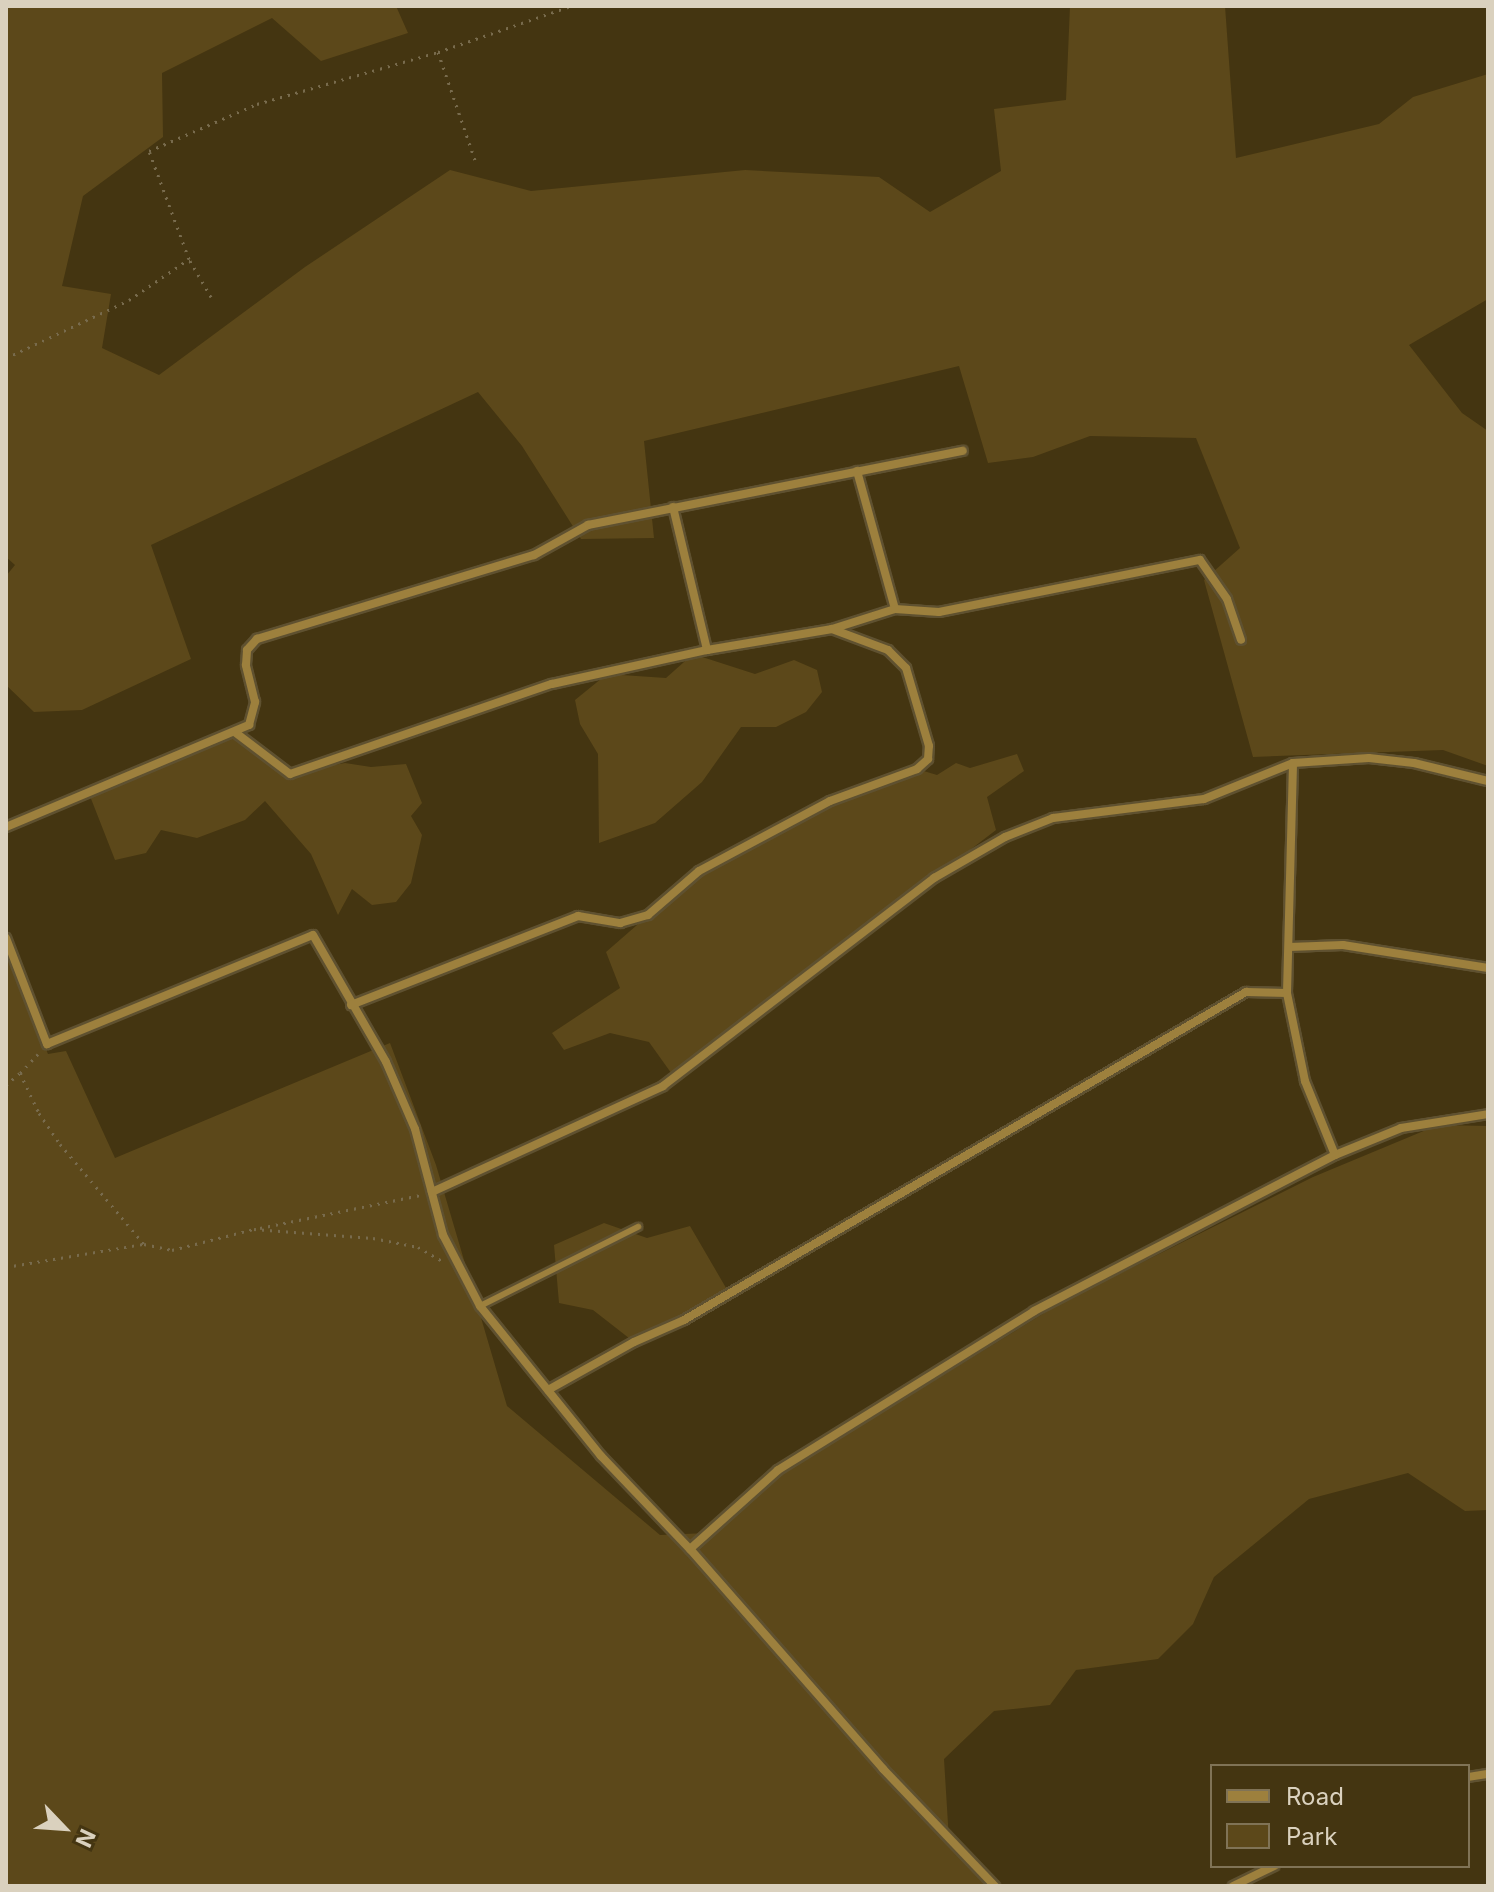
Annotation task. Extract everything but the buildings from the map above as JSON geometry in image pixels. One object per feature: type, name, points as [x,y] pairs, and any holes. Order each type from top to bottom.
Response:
[{"type":"street","points":[[6,827],[249,725],[255,714],[246,665],[247,650],[257,639],[534,555],[588,525],[963,451]]},
{"type":"street","points":[[857,471],[895,609]]},
{"type":"street","points":[[673,507],[707,650]]},
{"type":"street","points":[[236,733],[290,774],[552,684],[707,650],[832,629],[895,609],[939,612],[1200,560],[1227,599],[1241,640]]},
{"type":"street","points":[[351,1005],[578,916],[620,923],[648,915],[699,871],[830,801],[917,769],[928,759],[929,746],[906,668],[888,650],[832,629]]},
{"type":"street","points":[[432,1192],[663,1086],[934,878],[1005,837],[1053,818],[1204,799],[1293,763],[1369,758],[1414,763],[1488,781]]},
{"type":"street","points":[[1293,763],[1287,993],[1305,1081],[1335,1155]]},
{"type":"street","points":[[6,938],[47,1044],[313,935],[386,1062],[415,1129],[443,1235],[480,1306],[601,1456],[690,1549],[883,1769],[995,1886]]},
{"type":"street","points":[[1289,947],[1343,945],[1488,968]]},
{"type":"street","points":[[548,1390],[684,1320],[1246,992],[1287,993]]},
{"type":"street","points":[[690,1549],[778,1470],[1034,1311],[1335,1155],[1401,1128],[1488,1114]]},
{"type":"street","points":[[1233,1886],[1270,1868]]},
{"type":"lane","points":[[480,1306],[638,1227]]},
{"type":"path","points":[[211,297],[189,259],[149,151],[257,104],[438,52],[571,6]]},
{"type":"path","points":[[658,6],[709,6]]},
{"type":"path","points":[[438,52],[475,160]]},
{"type":"path","points":[[6,358],[129,300],[189,259]]},
{"type":"path","points":[[6,1085],[47,1044]]},
{"type":"path","points":[[20,1073],[39,1113],[60,1144],[144,1244]]},
{"type":"path","points":[[6,1267],[144,1244],[172,1250],[254,1229],[432,1192]]},
{"type":"path","points":[[254,1229],[373,1238],[418,1247],[459,1270]]},
{"type":"green space","points":[[6,6],[396,6],[408,33],[321,61],[272,18],[162,73],[163,137],[83,196],[62,286],[111,294],[102,348],[159,375],[305,267],[450,170],[531,191],[745,170],[879,177],[930,212],[1001,171],[994,109],[1066,100],[1070,6],[1225,6],[1236,158],[1379,124],[1413,97],[1488,74],[1488,299],[1409,345],[1462,413],[1488,431],[1488,766],[1443,750],[1253,757],[1204,580],[1240,548],[1196,438],[1090,436],[1033,457],[988,463],[959,366],[644,441],[654,538],[581,539],[522,446],[478,392],[151,545],[191,659],[82,710],[34,712],[6,685],[6,576],[15,565],[6,557]]},
{"type":"green space","points":[[693,654],[755,674],[794,660],[817,670],[822,692],[806,712],[776,727],[741,727],[702,782],[655,823],[599,843],[598,754],[580,724],[575,700],[607,674],[666,678]]},
{"type":"green space","points":[[236,733],[290,773],[345,763],[371,767],[406,764],[422,803],[411,816],[422,835],[411,883],[396,902],[372,905],[352,889],[338,915],[311,854],[265,801],[245,820],[197,838],[161,830],[146,853],[115,860],[88,791]]},
{"type":"green space","points":[[1017,754],[1024,771],[987,797],[996,830],[674,1077],[649,1042],[610,1033],[564,1050],[552,1033],[620,988],[606,952],[699,871],[830,801],[917,769],[937,775],[956,763],[970,768]]},
{"type":"green space","points":[[6,954],[48,1054],[66,1051],[115,1158],[390,1043],[436,1165],[507,1406],[660,1535],[708,1533],[778,1470],[842,1437],[1059,1304],[1313,1177],[1438,1125],[1488,1126],[1488,1510],[1465,1511],[1408,1473],[1309,1499],[1214,1577],[1193,1624],[1158,1659],[1076,1670],[1050,1705],[994,1711],[944,1759],[949,1840],[994,1886],[6,1886]]},
{"type":"green space","points":[[604,1223],[647,1238],[690,1226],[729,1293],[634,1342],[593,1310],[559,1303],[554,1245]]}]
